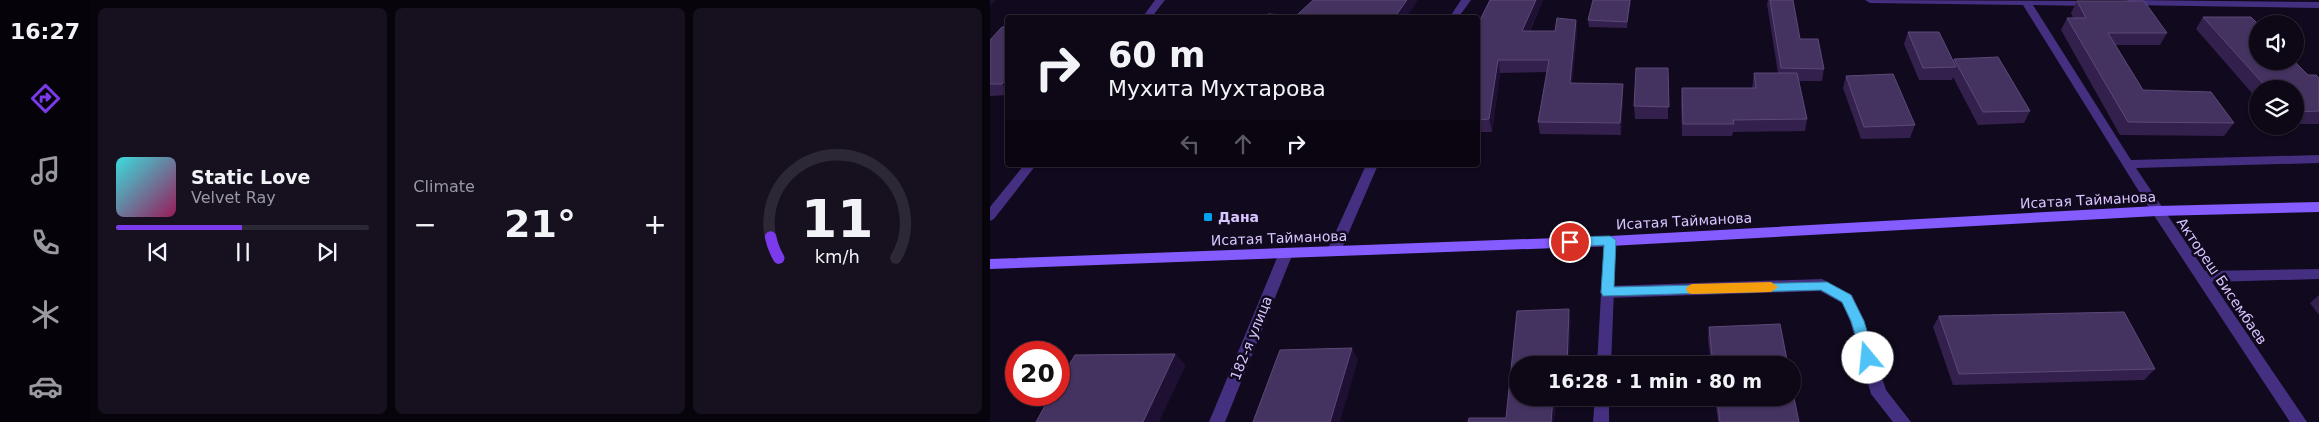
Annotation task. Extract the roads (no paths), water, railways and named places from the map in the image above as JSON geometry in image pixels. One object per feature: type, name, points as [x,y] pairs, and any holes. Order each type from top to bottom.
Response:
[{"type":"street","points":[[1148,15],[1160,0]]},
{"type":"street","points":[[1455,15],[1466,0]]},
{"type":"street","points":[[1870,0],[2319,4]]},
{"type":"street","name":"Актореш Бисембаев","points":[[2026,2],[2157,211],[2299,422]]},
{"type":"street","points":[[2129,164],[2319,159]]},
{"type":"street","points":[[990,216],[1028,167]]},
{"type":"street","points":[[1334,251],[1371,167]]},
{"type":"street","name":"Исатая Тайманова","points":[[990,264],[1610,240],[2157,211],[2319,207]]},
{"type":"street","points":[[1604,356],[1610,240]]},
{"type":"street","name":"182-я улица","points":[[1216,422],[1286,253]]},
{"type":"street","points":[[2201,277],[2319,274]]},
{"type":"street","points":[[1607,292],[1822,285],[1847,299],[1857,321],[1879,394],[1903,422]]},
{"type":"street","points":[[1601,422],[1602,406]]},
{"type":"place","name":"Дана","points":[[1208,217]]}]
